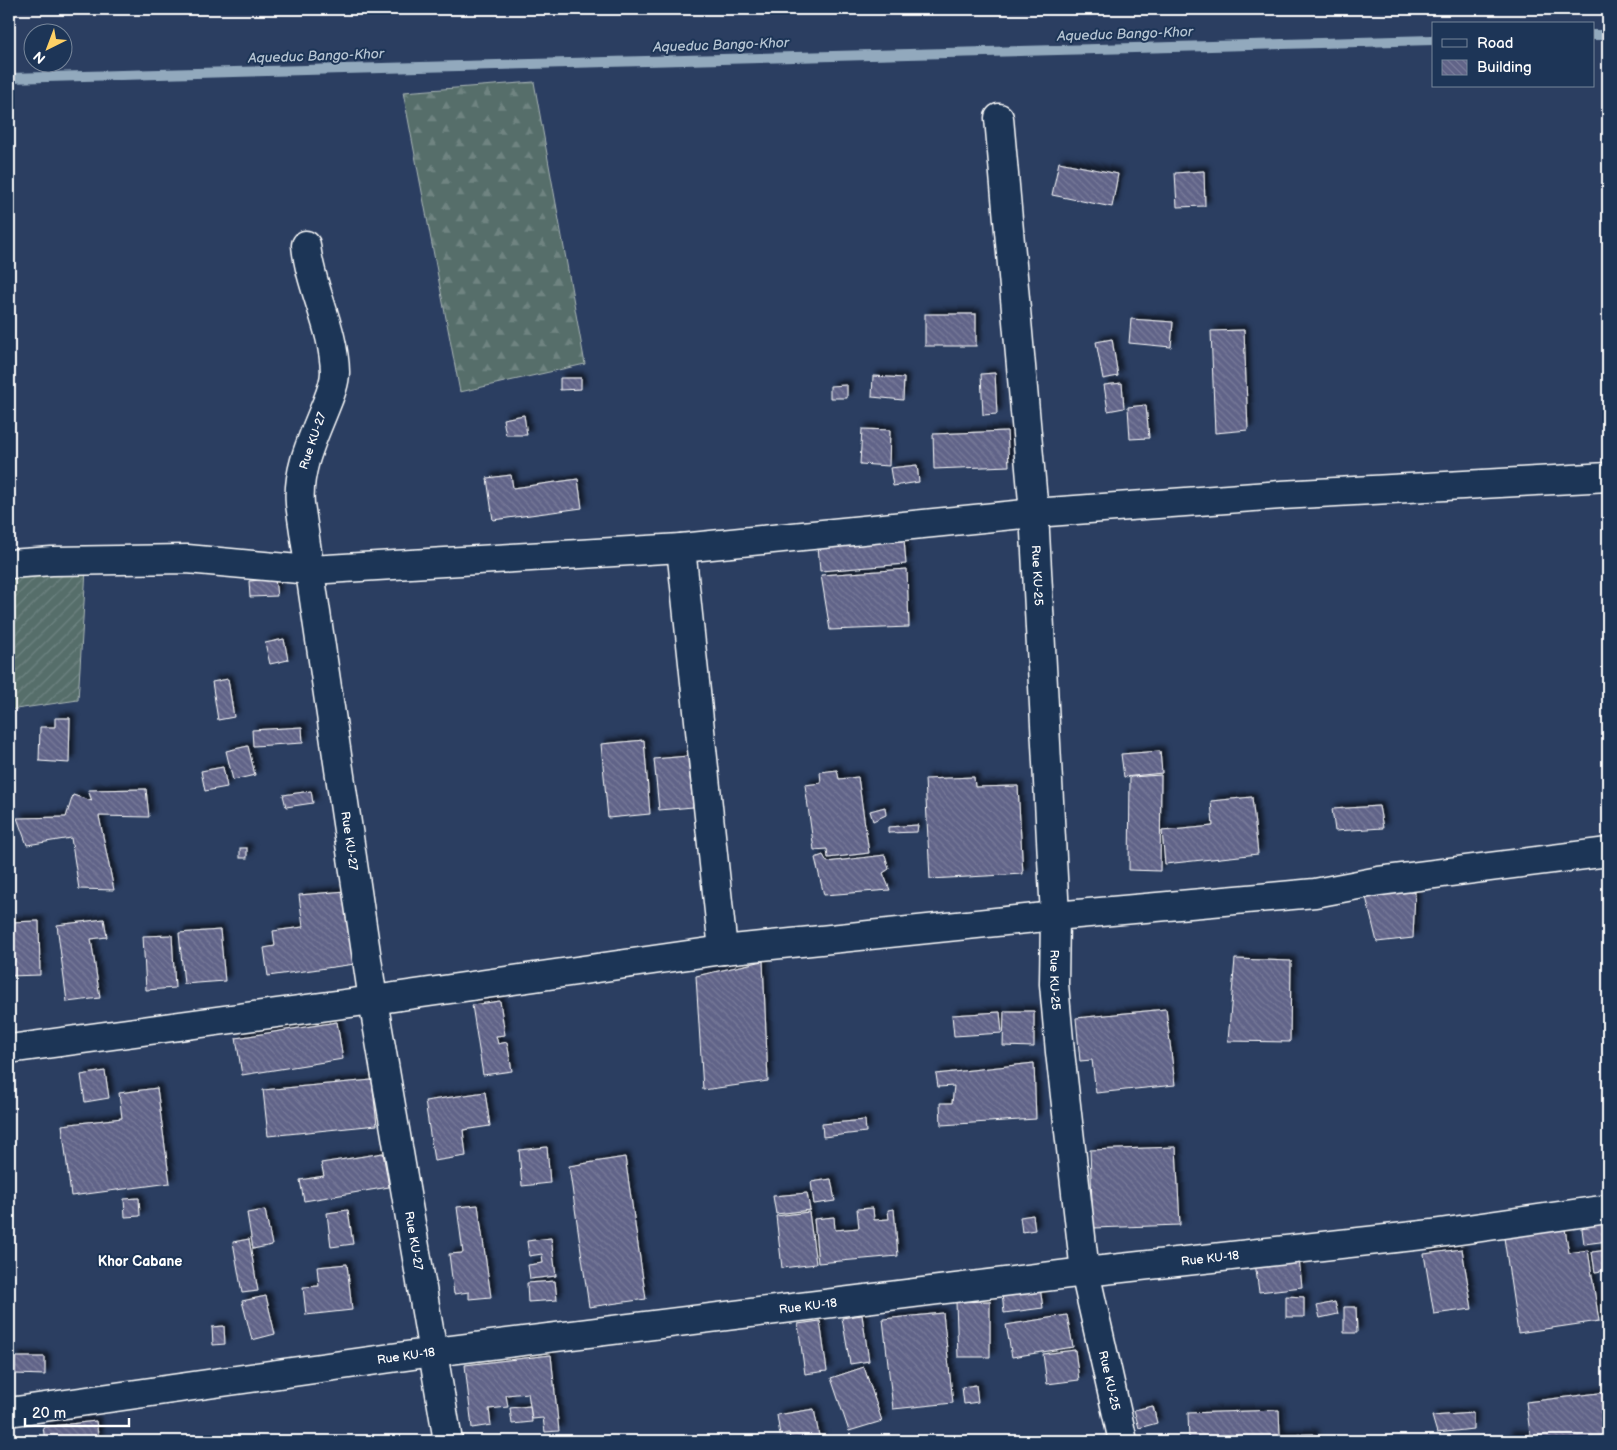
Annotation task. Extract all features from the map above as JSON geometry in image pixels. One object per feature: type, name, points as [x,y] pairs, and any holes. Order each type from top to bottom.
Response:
[{"type":"street","name":"Rue KU-25","points":[[1000,118],[1034,513],[1055,916],[1054,984],[1060,1052],[1085,1272],[1123,1441]]},
{"type":"street","name":"Rue KU-27","points":[[306,245],[308,267],[314,279],[330,342],[335,373],[332,389],[303,463],[298,486],[373,1000],[448,1441]]},
{"type":"street","points":[[9,564],[52,561],[187,559],[310,570],[681,548],[1034,513],[1281,495],[1608,477]]},
{"type":"street","points":[[681,548],[723,950]]},
{"type":"street","points":[[9,1049],[723,950],[1055,916],[1315,893],[1379,881],[1608,852]]},
{"type":"street","name":"Rue KU-18","points":[[9,1412],[434,1352],[1085,1272],[1432,1234],[1608,1208]]},
{"type":"green space","points":[[534,82],[585,364],[460,392],[403,92]]},
{"type":"green space","points":[[9,570],[86,570],[78,700],[9,710]]},
{"type":"building","points":[[1059,162],[1118,174],[1112,207],[1052,195]]},
{"type":"building","points":[[1204,171],[1205,206],[1177,207],[1175,173]]},
{"type":"building","points":[[925,314],[976,314],[976,346],[925,346]]},
{"type":"building","points":[[1131,319],[1173,322],[1171,347],[1129,343]]},
{"type":"building","points":[[1244,330],[1248,430],[1215,433],[1211,331]]},
{"type":"building","points":[[1112,339],[1118,376],[1103,379],[1096,342]]},
{"type":"building","points":[[995,373],[997,414],[983,415],[981,374]]},
{"type":"building","points":[[873,376],[904,378],[903,400],[872,397]]},
{"type":"building","points":[[560,378],[581,378],[581,389],[560,390]]},
{"type":"building","points":[[1122,383],[1124,408],[1108,411],[1104,385]]},
{"type":"building","points":[[847,385],[847,398],[830,398],[830,386]]},
{"type":"building","points":[[1146,405],[1149,438],[1130,439],[1128,407]]},
{"type":"building","points":[[524,415],[527,435],[506,435],[503,419]]},
{"type":"building","points":[[862,429],[890,430],[889,466],[860,464]]},
{"type":"building","points":[[1007,431],[1009,466],[934,469],[933,434]]},
{"type":"building","points":[[917,465],[919,482],[893,486],[890,468]]},
{"type":"building","points":[[511,475],[513,488],[578,479],[582,508],[493,520],[487,478]]},
{"type":"building","points":[[904,539],[906,564],[820,571],[818,545]]},
{"type":"building","points":[[907,569],[909,627],[830,630],[821,575]]},
{"type":"building","points":[[275,579],[277,596],[250,597],[249,581]]},
{"type":"building","points":[[284,639],[288,660],[270,664],[265,643]]},
{"type":"building","points":[[228,679],[234,717],[218,720],[212,682]]},
{"type":"building","points":[[55,718],[70,718],[69,763],[39,761],[40,727],[55,727]]},
{"type":"building","points":[[302,727],[303,743],[253,746],[252,730]]},
{"type":"building","points":[[644,740],[650,814],[608,818],[601,744]]},
{"type":"building","points":[[248,746],[255,775],[233,780],[226,751]]},
{"type":"building","points":[[1160,751],[1162,773],[1124,777],[1121,754]]},
{"type":"building","points":[[688,756],[693,807],[659,810],[654,759]]},
{"type":"building","points":[[223,767],[227,787],[205,791],[201,771]]},
{"type":"building","points":[[837,770],[839,779],[858,777],[869,853],[828,858],[827,849],[814,850],[805,785],[821,783],[820,772]]},
{"type":"building","points":[[1161,775],[1160,871],[1129,870],[1130,777]]},
{"type":"building","points":[[974,777],[975,787],[1018,786],[1023,874],[930,879],[925,779]]},
{"type":"building","points":[[146,789],[149,817],[99,816],[114,890],[79,889],[71,838],[27,845],[17,818],[66,817],[73,795],[92,801],[88,790]]},
{"type":"building","points":[[311,791],[313,803],[286,807],[283,795]]},
{"type":"building","points":[[1252,797],[1258,854],[1165,864],[1162,831],[1213,826],[1211,801]]},
{"type":"building","points":[[1379,806],[1383,828],[1335,831],[1332,809]]},
{"type":"building","points":[[885,807],[886,815],[873,821],[870,811]]},
{"type":"building","points":[[918,825],[917,832],[888,833],[888,827]]},
{"type":"building","points":[[240,848],[247,848],[247,858],[240,858]]},
{"type":"building","points":[[823,855],[827,862],[885,855],[889,869],[883,873],[890,890],[824,895],[815,858]]},
{"type":"building","points":[[346,891],[355,964],[268,976],[264,948],[275,946],[273,931],[303,927],[299,895]]},
{"type":"building","points":[[1415,892],[1413,938],[1377,942],[1365,893]]},
{"type":"building","points":[[104,919],[107,937],[91,939],[100,998],[67,1002],[57,925]]},
{"type":"building","points":[[39,921],[40,975],[9,976],[9,922]]},
{"type":"building","points":[[220,930],[225,981],[184,984],[179,933]]},
{"type":"building","points":[[172,935],[175,988],[146,990],[143,936]]},
{"type":"building","points":[[1235,959],[1291,961],[1290,1042],[1228,1041]]},
{"type":"building","points":[[763,961],[768,1081],[703,1090],[696,976]]},
{"type":"building","points":[[500,1001],[505,1035],[496,1036],[498,1044],[507,1042],[512,1071],[483,1075],[472,1005]]},
{"type":"building","points":[[1166,1009],[1175,1085],[1096,1093],[1092,1060],[1080,1061],[1076,1018]]},
{"type":"building","points":[[1004,1011],[1034,1011],[1034,1047],[1003,1046]]},
{"type":"building","points":[[1000,1012],[1002,1033],[954,1036],[952,1015]]},
{"type":"building","points":[[337,1022],[343,1059],[242,1075],[236,1038]]},
{"type":"building","points":[[1034,1063],[1036,1119],[941,1125],[940,1103],[952,1103],[954,1086],[938,1087],[936,1074]]},
{"type":"building","points":[[105,1071],[109,1098],[85,1102],[81,1075]]},
{"type":"building","points":[[372,1080],[377,1125],[268,1136],[263,1090]]},
{"type":"building","points":[[157,1088],[170,1183],[71,1196],[62,1125],[122,1118],[119,1093]]},
{"type":"building","points":[[485,1092],[490,1126],[463,1130],[466,1156],[434,1161],[425,1101]]},
{"type":"building","points":[[865,1120],[866,1132],[823,1137],[822,1124]]},
{"type":"building","points":[[547,1147],[550,1183],[522,1186],[519,1150]]},
{"type":"building","points":[[1176,1147],[1180,1225],[1093,1228],[1090,1150]]},
{"type":"building","points":[[383,1153],[389,1187],[304,1201],[300,1180],[324,1176],[321,1163]]},
{"type":"building","points":[[625,1157],[646,1299],[589,1307],[569,1166]]},
{"type":"building","points":[[831,1179],[835,1201],[814,1204],[811,1182]]},
{"type":"building","points":[[807,1193],[810,1210],[776,1214],[773,1196]]},
{"type":"building","points":[[139,1198],[140,1216],[125,1217],[124,1199]]},
{"type":"building","points":[[478,1205],[491,1297],[469,1299],[469,1292],[454,1294],[449,1254],[463,1253],[457,1207]]},
{"type":"building","points":[[873,1208],[874,1220],[889,1219],[888,1210],[894,1209],[898,1256],[818,1263],[814,1219],[834,1217],[835,1230],[859,1228],[857,1209]]},
{"type":"building","points":[[265,1210],[272,1245],[253,1249],[247,1213]]},
{"type":"building","points":[[348,1210],[353,1244],[331,1247],[327,1213]]},
{"type":"building","points":[[809,1212],[816,1264],[782,1268],[776,1216]]},
{"type":"building","points":[[1033,1215],[1035,1230],[1022,1232],[1020,1217]]},
{"type":"building","points":[[1608,1218],[1608,1241],[1584,1244],[1581,1221]]},
{"type":"building","points":[[1564,1223],[1569,1253],[1588,1250],[1599,1321],[1518,1333],[1503,1231]]},
{"type":"building","points":[[551,1238],[556,1276],[530,1279],[528,1265],[543,1263],[542,1254],[529,1256],[527,1241]]},
{"type":"building","points":[[249,1239],[258,1291],[242,1293],[233,1242]]},
{"type":"building","points":[[1462,1249],[1472,1309],[1434,1314],[1424,1254]]},
{"type":"building","points":[[1608,1250],[1608,1270],[1595,1272],[1592,1252]]},
{"type":"building","points":[[1299,1259],[1302,1287],[1259,1292],[1255,1263]]},
{"type":"building","points":[[347,1264],[352,1310],[306,1315],[303,1287],[319,1286],[317,1267]]},
{"type":"building","points":[[555,1281],[557,1300],[528,1302],[527,1283]]},
{"type":"building","points":[[1040,1288],[1043,1308],[1004,1313],[1002,1293]]},
{"type":"building","points":[[266,1296],[275,1334],[252,1340],[242,1301]]},
{"type":"building","points":[[1286,1296],[1304,1297],[1304,1317],[1286,1317]]},
{"type":"building","points":[[990,1301],[990,1357],[958,1357],[956,1302]]},
{"type":"building","points":[[1335,1302],[1338,1314],[1320,1318],[1317,1306]]},
{"type":"building","points":[[1344,1307],[1356,1307],[1357,1333],[1344,1333]]},
{"type":"building","points":[[943,1313],[953,1403],[893,1409],[883,1319]]},
{"type":"building","points":[[862,1315],[869,1361],[850,1364],[842,1318]]},
{"type":"building","points":[[1067,1315],[1073,1347],[1012,1357],[1006,1325]]},
{"type":"building","points":[[820,1321],[827,1371],[805,1374],[798,1324]]},
{"type":"building","points":[[224,1326],[225,1344],[213,1345],[212,1327]]},
{"type":"building","points":[[1075,1350],[1079,1380],[1047,1384],[1043,1354]]},
{"type":"building","points":[[551,1355],[559,1431],[545,1432],[543,1418],[532,1419],[528,1393],[506,1395],[508,1407],[489,1409],[491,1425],[472,1428],[465,1365]]},
{"type":"building","points":[[15,1357],[45,1357],[45,1375],[15,1374]]},
{"type":"building","points":[[864,1367],[882,1421],[849,1431],[831,1378]]},
{"type":"building","points":[[976,1385],[978,1402],[964,1404],[962,1387]]},
{"type":"building","points":[[1607,1392],[1608,1441],[1531,1441],[1526,1402]]},
{"type":"building","points":[[530,1406],[532,1422],[512,1424],[510,1408]]},
{"type":"building","points":[[1153,1406],[1157,1423],[1139,1428],[1134,1410]]},
{"type":"building","points":[[814,1409],[820,1441],[790,1441],[789,1433],[780,1435],[777,1415]]},
{"type":"building","points":[[1279,1410],[1280,1435],[1314,1434],[1314,1441],[1189,1441],[1188,1413]]},
{"type":"building","points":[[1473,1413],[1473,1429],[1437,1433],[1432,1416]]},
{"type":"building","points":[[96,1421],[99,1441],[45,1441],[43,1427]]},
{"type":"building","points":[[1508,1435],[1527,1436],[1526,1441],[1507,1441]]},
{"type":"waterway","name":"Aqueduc Bango-Khor","points":[[1594,35],[1608,35]]},
{"type":"waterway","name":"Aqueduc Bango-Khor","points":[[9,78],[1432,40]]},
{"type":"district","name":"Khor Cabane","points":[[140,1261]]}]
